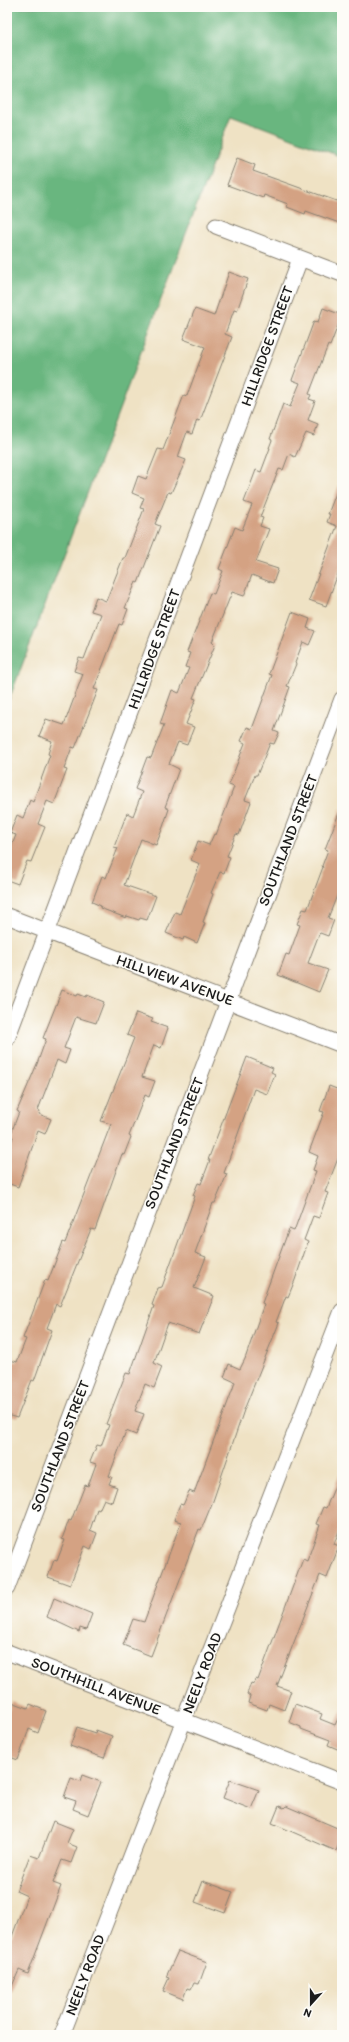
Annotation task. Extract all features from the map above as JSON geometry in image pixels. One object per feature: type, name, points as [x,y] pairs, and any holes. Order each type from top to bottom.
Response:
[{"type":"street","points":[[216,226],[342,274]]},
{"type":"street","name":"HILLRIDGE STREET","points":[[7,1039],[300,259]]},
{"type":"street","name":"SOUTHLAND STREET","points":[[7,1588],[342,699]]},
{"type":"street","name":"HILLVIEW AVENUE","points":[[7,916],[342,1045]]},
{"type":"street","name":"NEELY ROAD","points":[[62,2035],[342,1311]]},
{"type":"street","name":"SOUTHHILL AVENUE","points":[[7,1652],[342,1782]]},
{"type":"green space","points":[[7,7],[342,7],[342,157],[231,115],[7,705]]},
{"type":"building","points":[[237,158],[255,165],[253,171],[342,203],[342,224],[306,211],[305,214],[287,207],[288,204],[264,195],[263,198],[227,185]]},
{"type":"building","points":[[229,272],[248,279],[237,311],[234,310],[225,334],[232,337],[200,421],[197,420],[192,434],[187,432],[178,457],[186,460],[171,493],[168,492],[155,524],[160,526],[138,583],[136,582],[125,608],[128,609],[122,625],[119,624],[94,689],[98,690],[75,748],[72,747],[64,769],[67,770],[54,804],[47,801],[38,824],[45,827],[31,862],[27,861],[18,884],[7,880],[7,858],[16,835],[10,833],[17,815],[23,818],[30,800],[33,802],[50,755],[48,754],[52,741],[39,736],[46,719],[64,725],[83,674],[74,671],[79,658],[84,659],[101,614],[91,611],[96,597],[106,601],[144,509],[140,508],[144,498],[132,493],[138,476],[146,479],[158,449],[163,450],[184,395],[187,396],[205,347],[183,339],[195,309],[214,316]]},
{"type":"building","points":[[323,308],[342,315],[330,346],[328,345],[309,394],[311,395],[309,399],[315,401],[308,420],[318,424],[314,436],[306,433],[295,457],[289,454],[283,470],[279,469],[260,517],[263,518],[260,526],[269,529],[256,562],[278,569],[273,583],[252,575],[244,596],[232,592],[212,642],[215,645],[193,698],[196,699],[186,724],[194,727],[187,745],[178,742],[169,764],[179,769],[165,807],[169,809],[163,827],[156,845],[141,839],[124,885],[156,896],[147,920],[140,918],[139,920],[127,916],[126,918],[100,908],[101,906],[92,902],[102,876],[106,878],[118,848],[114,847],[127,813],[133,816],[142,792],[135,789],[147,757],[151,758],[164,725],[160,724],[172,690],[179,693],[189,668],[185,667],[190,653],[187,652],[210,593],[214,594],[223,571],[219,569],[235,527],[242,530],[252,505],[244,502],[256,470],[261,472],[270,448],[272,440],[270,439],[283,404],[290,407],[300,383],[292,380],[314,321],[318,322]]},
{"type":"building","points":[[341,480],[342,563],[326,606],[309,600],[337,526],[327,522],[330,514],[328,514]]},
{"type":"building","points":[[292,612],[310,619],[307,628],[315,631],[309,645],[303,642],[295,663],[296,664],[287,686],[290,687],[274,731],[279,733],[274,744],[270,743],[245,800],[251,802],[239,835],[236,834],[227,856],[230,857],[224,873],[220,872],[211,893],[213,894],[203,922],[205,923],[197,943],[184,937],[183,940],[166,933],[175,912],[180,914],[200,864],[191,860],[198,841],[209,845],[214,834],[216,835],[234,787],[229,785],[245,743],[241,741],[247,727],[252,729],[272,675],[269,674]]},
{"type":"building","points":[[341,808],[342,883],[328,918],[334,920],[328,936],[319,934],[308,963],[328,970],[319,992],[278,975],[286,954],[289,955],[300,925],[297,924],[303,909],[307,910],[323,867],[322,866],[328,850],[325,849]]},
{"type":"building","points":[[62,990],[77,996],[78,994],[86,997],[87,995],[104,1002],[96,1023],[76,1017],[64,1048],[70,1050],[65,1064],[57,1060],[38,1110],[40,1111],[39,1114],[51,1119],[45,1134],[38,1131],[18,1187],[7,1183],[7,1153],[13,1137],[10,1136],[19,1112],[17,1111],[46,1039],[43,1038]]},
{"type":"building","points":[[136,1013],[153,1019],[151,1022],[168,1028],[161,1048],[154,1045],[142,1077],[155,1081],[149,1097],[145,1095],[129,1136],[131,1137],[124,1155],[122,1154],[95,1230],[91,1229],[60,1306],[56,1304],[47,1328],[52,1330],[34,1381],[32,1380],[17,1418],[7,1415],[7,1359],[17,1362],[26,1339],[23,1338],[45,1280],[48,1281],[63,1242],[65,1243],[111,1124],[101,1121],[134,1038],[127,1035]]},
{"type":"building","points":[[247,1057],[273,1068],[271,1072],[275,1074],[267,1094],[254,1089],[224,1173],[227,1174],[215,1203],[213,1203],[195,1253],[206,1257],[194,1288],[214,1296],[199,1334],[168,1323],[154,1363],[162,1367],[154,1388],[145,1384],[135,1411],[144,1414],[136,1435],[126,1431],[109,1476],[112,1477],[109,1484],[117,1487],[112,1502],[104,1499],[99,1510],[97,1509],[90,1530],[97,1533],[91,1549],[85,1546],[70,1585],[48,1577],[54,1560],[57,1561],[65,1540],[62,1539],[69,1520],[71,1521],[85,1485],[88,1486],[96,1464],[90,1462],[97,1445],[101,1446],[109,1425],[106,1424],[126,1373],[130,1374],[154,1306],[152,1305],[158,1288],[162,1287],[195,1196],[193,1195],[198,1183],[201,1184],[210,1160],[208,1160]]},
{"type":"building","points":[[329,1086],[342,1091],[342,1148],[325,1192],[328,1193],[319,1218],[313,1216],[304,1240],[308,1242],[295,1280],[288,1297],[286,1296],[276,1322],[279,1323],[244,1410],[213,1501],[201,1530],[199,1529],[151,1656],[123,1645],[133,1619],[144,1622],[181,1522],[174,1520],[180,1504],[183,1505],[189,1491],[194,1493],[235,1382],[224,1377],[229,1364],[240,1369],[245,1359],[264,1304],[262,1303],[289,1229],[294,1231],[316,1171],[313,1170],[318,1156],[309,1152],[324,1112],[320,1111]]},
{"type":"building","points":[[341,1471],[342,1523],[334,1544],[339,1546],[327,1578],[320,1575],[277,1686],[291,1691],[284,1710],[269,1704],[267,1710],[248,1703],[250,1696],[247,1694],[251,1683],[254,1684],[256,1679],[258,1680],[303,1559],[307,1561],[320,1525],[316,1524],[323,1507],[326,1508]]},
{"type":"building","points":[[54,1598],[92,1614],[86,1630],[80,1628],[79,1632],[47,1617]]},
{"type":"building","points":[[12,1702],[28,1708],[30,1704],[46,1711],[38,1733],[29,1729],[18,1760],[7,1756],[7,1715]]},
{"type":"building","points":[[295,1704],[322,1714],[320,1719],[335,1725],[342,1710],[342,1751],[328,1745],[330,1740],[301,1729],[301,1727],[289,1722]]},
{"type":"building","points":[[77,1727],[95,1733],[96,1730],[112,1736],[104,1758],[70,1746]]},
{"type":"building","points":[[82,1775],[101,1782],[88,1815],[73,1809],[76,1801],[64,1797],[71,1778],[80,1781]]},
{"type":"building","points":[[230,1780],[259,1790],[251,1809],[223,1798]]},
{"type":"building","points":[[279,1806],[284,1808],[286,1806],[342,1830],[342,1836],[336,1851],[272,1823]]},
{"type":"building","points":[[53,1821],[73,1829],[67,1843],[77,1847],[71,1863],[62,1860],[53,1883],[61,1886],[28,1974],[19,1970],[7,1998],[7,1950],[27,1896],[16,1891],[30,1855],[39,1858]]},
{"type":"building","points":[[203,1881],[233,1892],[225,1913],[195,1902]]},
{"type":"building","points":[[178,1951],[207,1962],[199,1984],[194,1983],[191,1989],[187,1988],[183,1999],[163,1991],[169,1978],[166,1977]]}]
